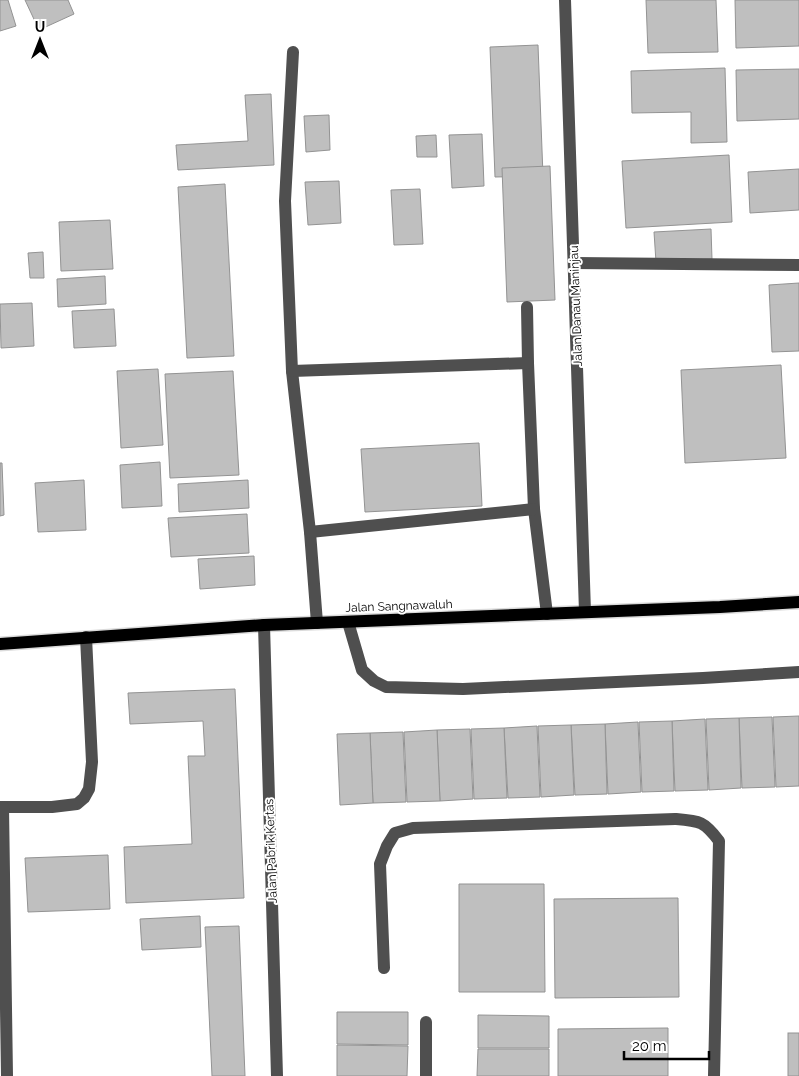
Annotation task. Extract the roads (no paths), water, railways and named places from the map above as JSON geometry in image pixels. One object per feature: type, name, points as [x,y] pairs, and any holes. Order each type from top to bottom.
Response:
[{"type":"main road","name":"Jalan Sangnawaluh","points":[[0,644],[264,625],[799,602]]},
{"type":"street","name":"Jalan Danau Maninjau","points":[[565,0],[585,612]]},
{"type":"street","points":[[293,52],[285,201],[292,371],[310,532],[317,623]]},
{"type":"street","points":[[574,263],[799,266]]},
{"type":"street","points":[[527,307],[534,509],[547,614]]},
{"type":"street","points":[[292,371],[528,363]]},
{"type":"street","points":[[310,532],[534,509]]},
{"type":"street","points":[[348,622],[362,670],[374,681],[386,687],[463,689],[799,672]]},
{"type":"street","name":"Jalan Pabrik Kertas","points":[[264,625],[277,1076]]},
{"type":"street","points":[[8,1076],[3,1042],[1,807],[52,807],[77,804],[84,798],[88,790],[92,762],[86,637]]},
{"type":"street","points":[[384,968],[380,864],[386,846],[395,833],[413,828],[676,819],[696,821],[709,828],[719,841],[714,1076]]},
{"type":"street","points":[[426,1022],[426,1076]]}]
